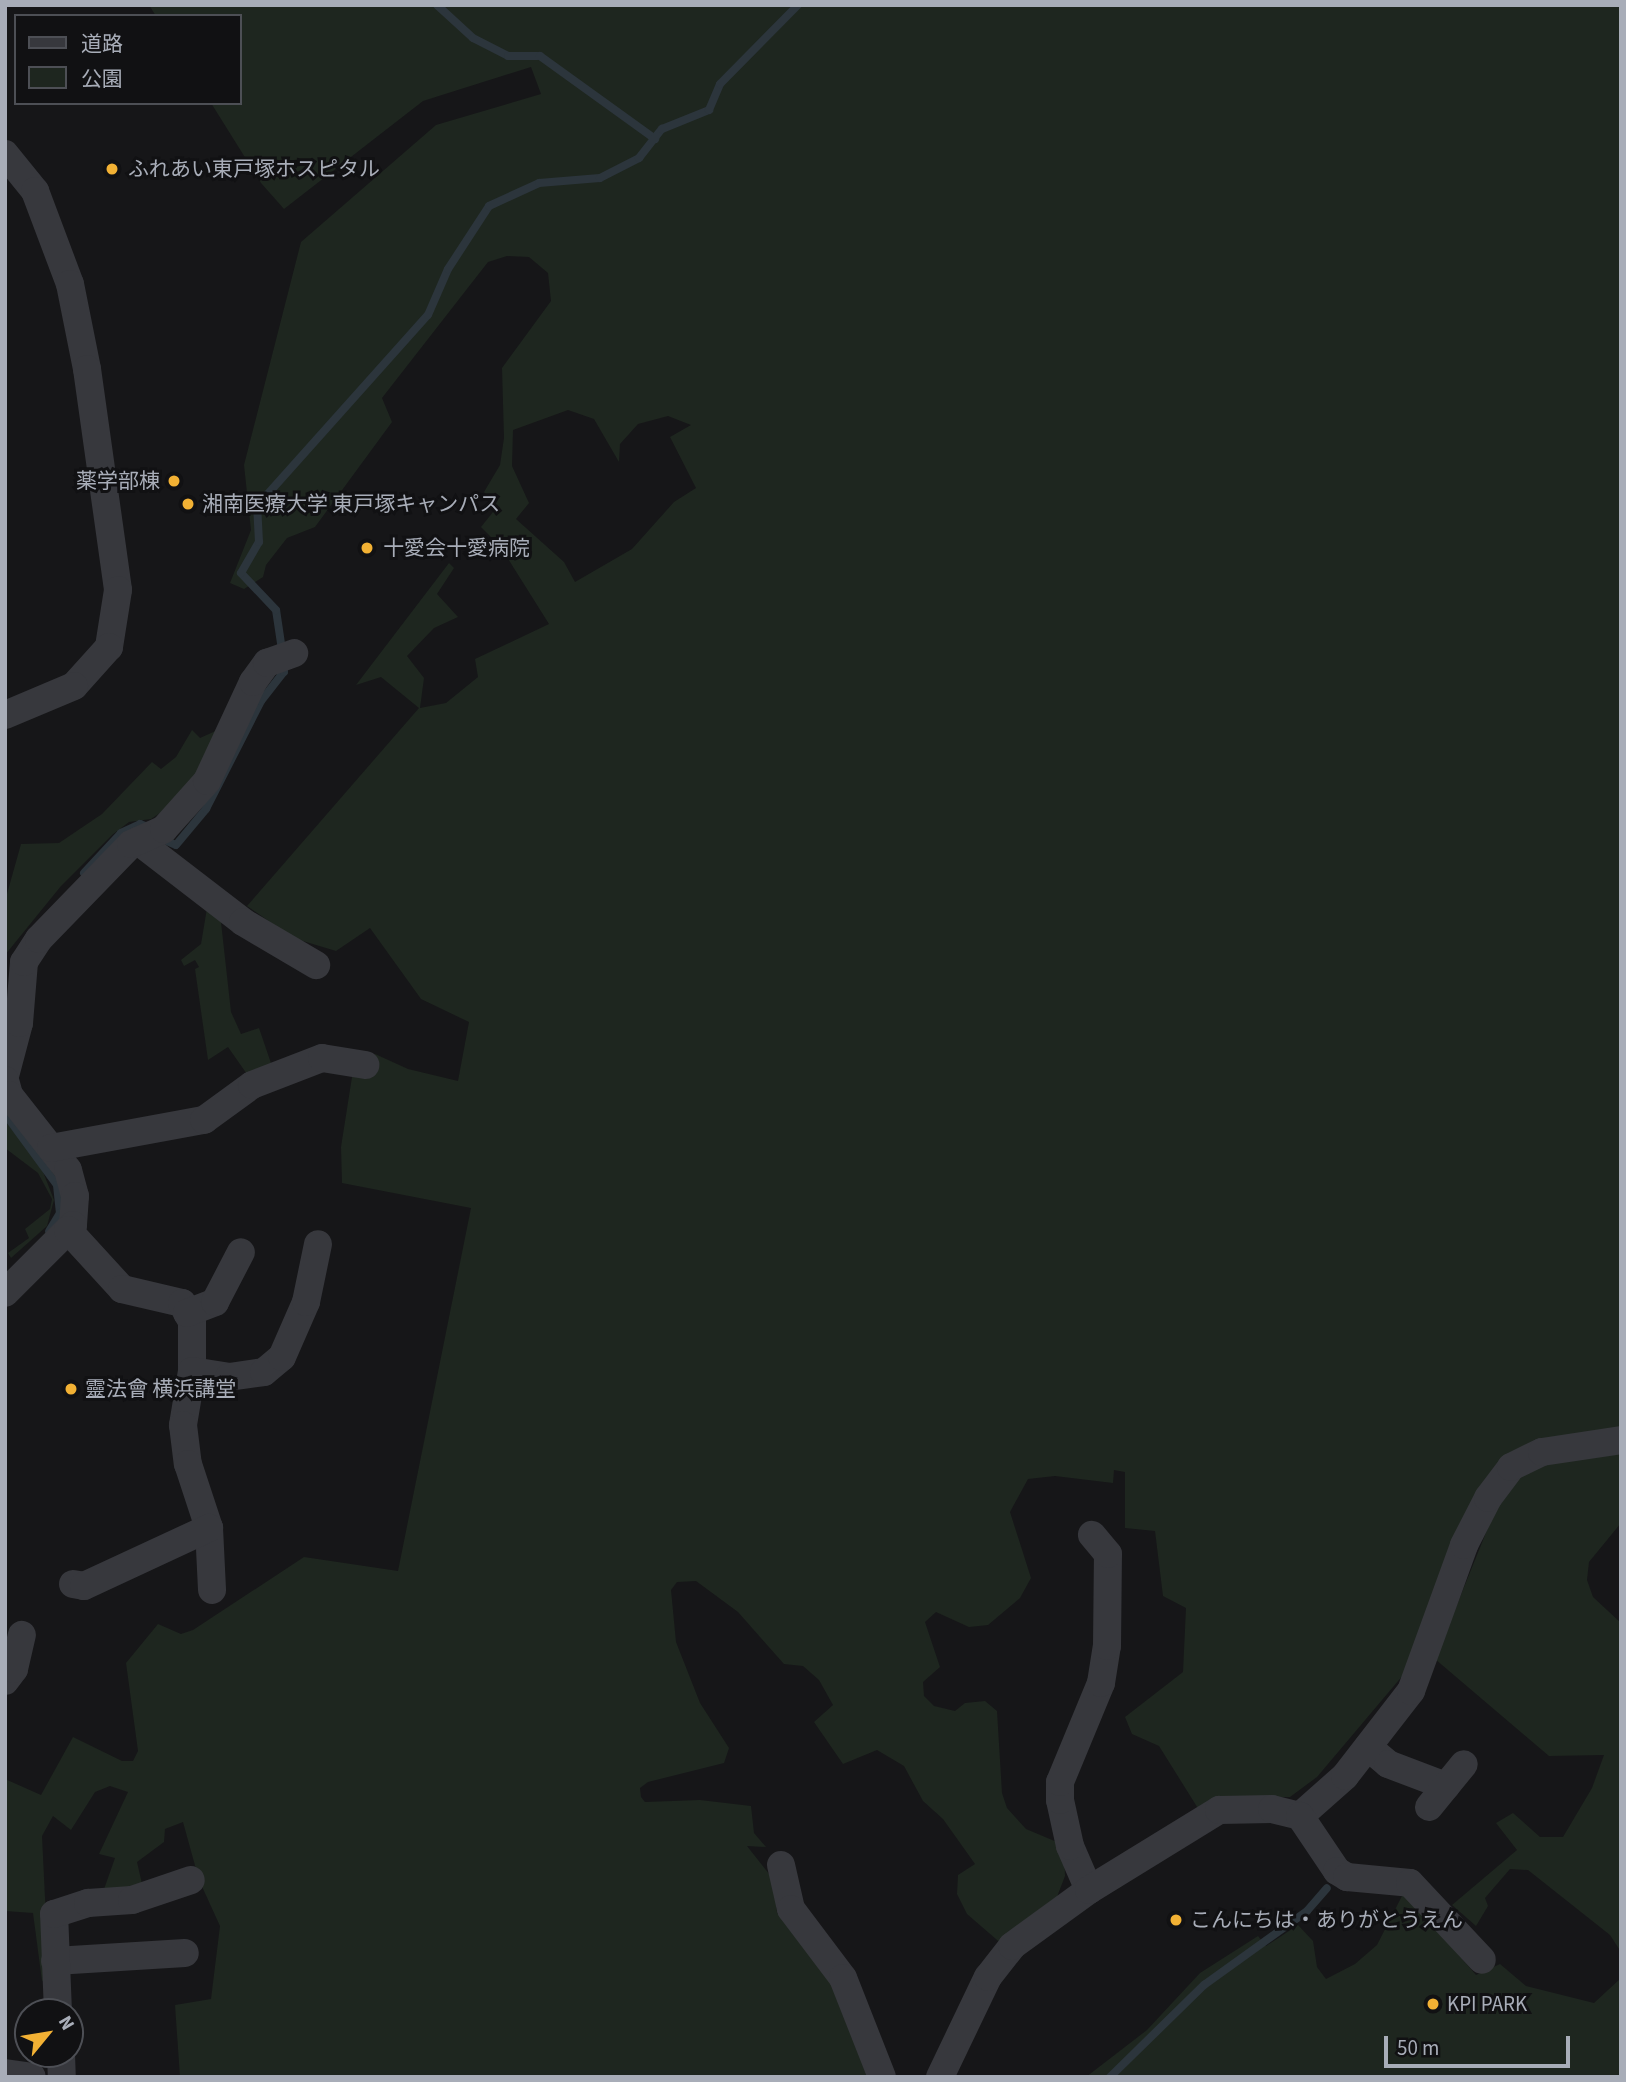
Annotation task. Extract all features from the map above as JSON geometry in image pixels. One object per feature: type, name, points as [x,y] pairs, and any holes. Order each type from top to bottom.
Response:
[{"type":"street","points":[[5,153],[35,191],[70,284],[87,369],[118,590],[110,647],[74,687],[16,710]]},
{"type":"street","points":[[5,1293],[73,1225],[75,1196],[68,1170],[9,1095],[5,1078],[19,1023],[14,974],[39,939],[207,781],[253,682],[286,655]]},
{"type":"street","points":[[151,836],[243,922],[316,965]]},
{"type":"street","points":[[51,1148],[204,1120],[251,1085],[322,1058],[365,1065]]},
{"type":"street","points":[[68,1230],[122,1289],[182,1303],[192,1322],[192,1371],[183,1425],[188,1464],[209,1528],[212,1590]]},
{"type":"street","points":[[192,1371],[229,1377],[264,1372],[282,1357],[306,1302],[318,1244]]},
{"type":"street","points":[[187,1313],[215,1302],[240,1252]]},
{"type":"street","points":[[1300,1816],[1345,1776],[1411,1691],[1464,1545],[1511,1467],[1542,1452],[1621,1440]]},
{"type":"street","points":[[73,1584],[83,1586],[209,1528]]},
{"type":"street","points":[[1089,1891],[1070,1846],[1060,1801],[1060,1782],[1101,1683],[1107,1646],[1108,1554],[1092,1535]]},
{"type":"street","points":[[5,1681],[14,1669],[22,1635]]},
{"type":"street","points":[[1368,1747],[1437,1797],[1464,1764]]},
{"type":"street","points":[[940,2077],[988,1977],[1012,1946],[1089,1891],[1219,1810],[1272,1809],[1300,1816],[1337,1871],[1347,1877],[1410,1883],[1482,1959]]},
{"type":"street","points":[[781,1865],[791,1909],[843,1978],[882,2077]]},
{"type":"street","points":[[57,1998],[54,1914],[88,1903],[132,1900],[191,1880]]},
{"type":"street","points":[[55,1961],[185,1953]]},
{"type":"street","points":[[5,2073],[32,2077]]},
{"type":"green space","points":[[149,5],[1621,5],[1621,1429],[1532,1444],[1404,1674],[1317,1777],[1290,1797],[1215,1797],[1199,1810],[1159,1746],[1132,1734],[1125,1717],[1183,1672],[1186,1608],[1163,1596],[1155,1531],[1125,1528],[1125,1472],[1114,1470],[1113,1483],[1055,1476],[1028,1479],[1010,1512],[1031,1578],[1020,1598],[988,1625],[969,1627],[936,1612],[925,1622],[940,1667],[923,1682],[924,1696],[934,1706],[955,1711],[965,1703],[985,1701],[997,1711],[1002,1793],[1007,1808],[1026,1829],[1064,1845],[1065,1876],[1055,1902],[1004,1946],[967,1914],[957,1894],[958,1875],[975,1864],[943,1819],[923,1801],[904,1766],[877,1750],[843,1764],[814,1722],[833,1705],[819,1680],[803,1666],[784,1664],[738,1612],[696,1581],[677,1582],[671,1590],[676,1642],[700,1703],[729,1748],[724,1763],[648,1782],[640,1788],[641,1797],[645,1802],[700,1800],[751,1806],[754,1833],[766,1847],[747,1846],[774,1880],[777,1913],[837,1982],[872,2077],[180,2077],[175,2005],[211,1999],[220,1926],[199,1880],[183,1822],[165,1829],[164,1842],[137,1862],[143,1888],[103,1892],[115,1858],[99,1854],[128,1792],[110,1786],[95,1792],[71,1830],[53,1816],[42,1836],[49,1980],[42,1981],[33,1913],[5,1911],[5,1779],[41,1795],[73,1737],[122,1761],[133,1761],[138,1751],[126,1663],[158,1624],[181,1634],[193,1630],[304,1557],[398,1571],[471,1208],[342,1183],[341,1147],[352,1077],[375,1054],[408,1069],[458,1081],[469,1022],[421,999],[370,928],[336,951],[293,938],[247,906],[419,708],[381,677],[356,685],[449,563],[454,568],[437,594],[458,617],[434,628],[407,656],[424,678],[420,708],[446,703],[478,677],[475,659],[549,624],[500,546],[481,527],[497,507],[484,492],[500,465],[504,438],[502,368],[551,301],[548,273],[529,257],[507,256],[488,262],[382,398],[392,422],[315,527],[287,538],[266,565],[263,577],[244,589],[230,583],[251,530],[244,465],[301,242],[436,125],[541,94],[531,67],[423,101],[284,209],[261,183],[212,105],[242,105],[242,14],[155,14]],"holes":[[[568,410],[594,419],[619,462],[620,444],[638,424],[668,416],[691,425],[670,437],[696,488],[674,502],[632,549],[575,582],[564,562],[516,519],[529,503],[512,466],[513,430]]]},
{"type":"green space","points":[[220,729],[205,767],[169,807],[151,819],[129,822],[112,835],[61,886],[5,955],[5,901],[21,844],[59,843],[102,814],[152,762],[161,769],[176,757],[192,730],[200,738]]},
{"type":"green space","points":[[207,908],[221,922],[231,1012],[241,1034],[259,1028],[273,1069],[249,1077],[228,1047],[208,1060],[195,969],[199,967],[195,960],[184,966],[181,960],[201,944]]},
{"type":"green space","points":[[5,1121],[40,1164],[54,1200],[47,1226],[11,1258],[8,1253],[29,1238],[25,1229],[50,1209],[52,1199],[38,1173],[5,1148]]},
{"type":"green space","points":[[1621,1454],[1621,1523],[1589,1562],[1587,1580],[1593,1597],[1621,1623],[1621,1952],[1610,1935],[1528,1870],[1510,1869],[1485,1898],[1488,1906],[1476,1926],[1452,1905],[1517,1850],[1496,1823],[1513,1813],[1540,1837],[1563,1837],[1592,1788],[1604,1755],[1549,1756],[1435,1659],[1498,1503],[1522,1474],[1546,1461]]},
{"type":"green space","points":[[1404,1892],[1476,1975],[1500,1964],[1526,1986],[1594,2003],[1621,1978],[1621,2077],[1086,2077],[1147,2030],[1200,1973],[1258,1936],[1266,1946],[1298,1925],[1313,1941],[1317,1967],[1326,1979],[1355,1964],[1377,1945]]},
{"type":"waterway","points":[[437,5],[473,38],[508,56],[540,56],[655,139]]},
{"type":"waterway","points":[[282,650],[276,610],[241,573],[259,542],[257,506],[428,315],[448,269],[489,206],[539,183],[600,178],[639,158],[662,129],[709,110],[720,84],[798,5]]},
{"type":"waterway","points":[[160,838],[176,845],[206,809],[261,701],[284,672],[283,663]]},
{"type":"waterway","points":[[84,873],[121,833],[140,824],[148,827]]},
{"type":"waterway","points":[[5,1114],[57,1185],[60,1213],[49,1231]]},
{"type":"waterway","points":[[1110,2077],[1204,1985],[1307,1911],[1327,1888]]},
{"type":"place","name":"ふれあい東戸塚ホスピタル","points":[[112,169]]},
{"type":"place","name":"薬学部棟","points":[[174,481]]},
{"type":"place","name":"湘南医療大学 東戸塚キャンパス","points":[[188,504]]},
{"type":"place","name":"十愛会十愛病院","points":[[367,548]]},
{"type":"place","name":"靈法會 横浜講堂","points":[[71,1389]]},
{"type":"place","name":"こんにちは・ありがとうえん","points":[[1176,1920]]},
{"type":"place","name":"KPI PARK","points":[[1433,2004]]}]
